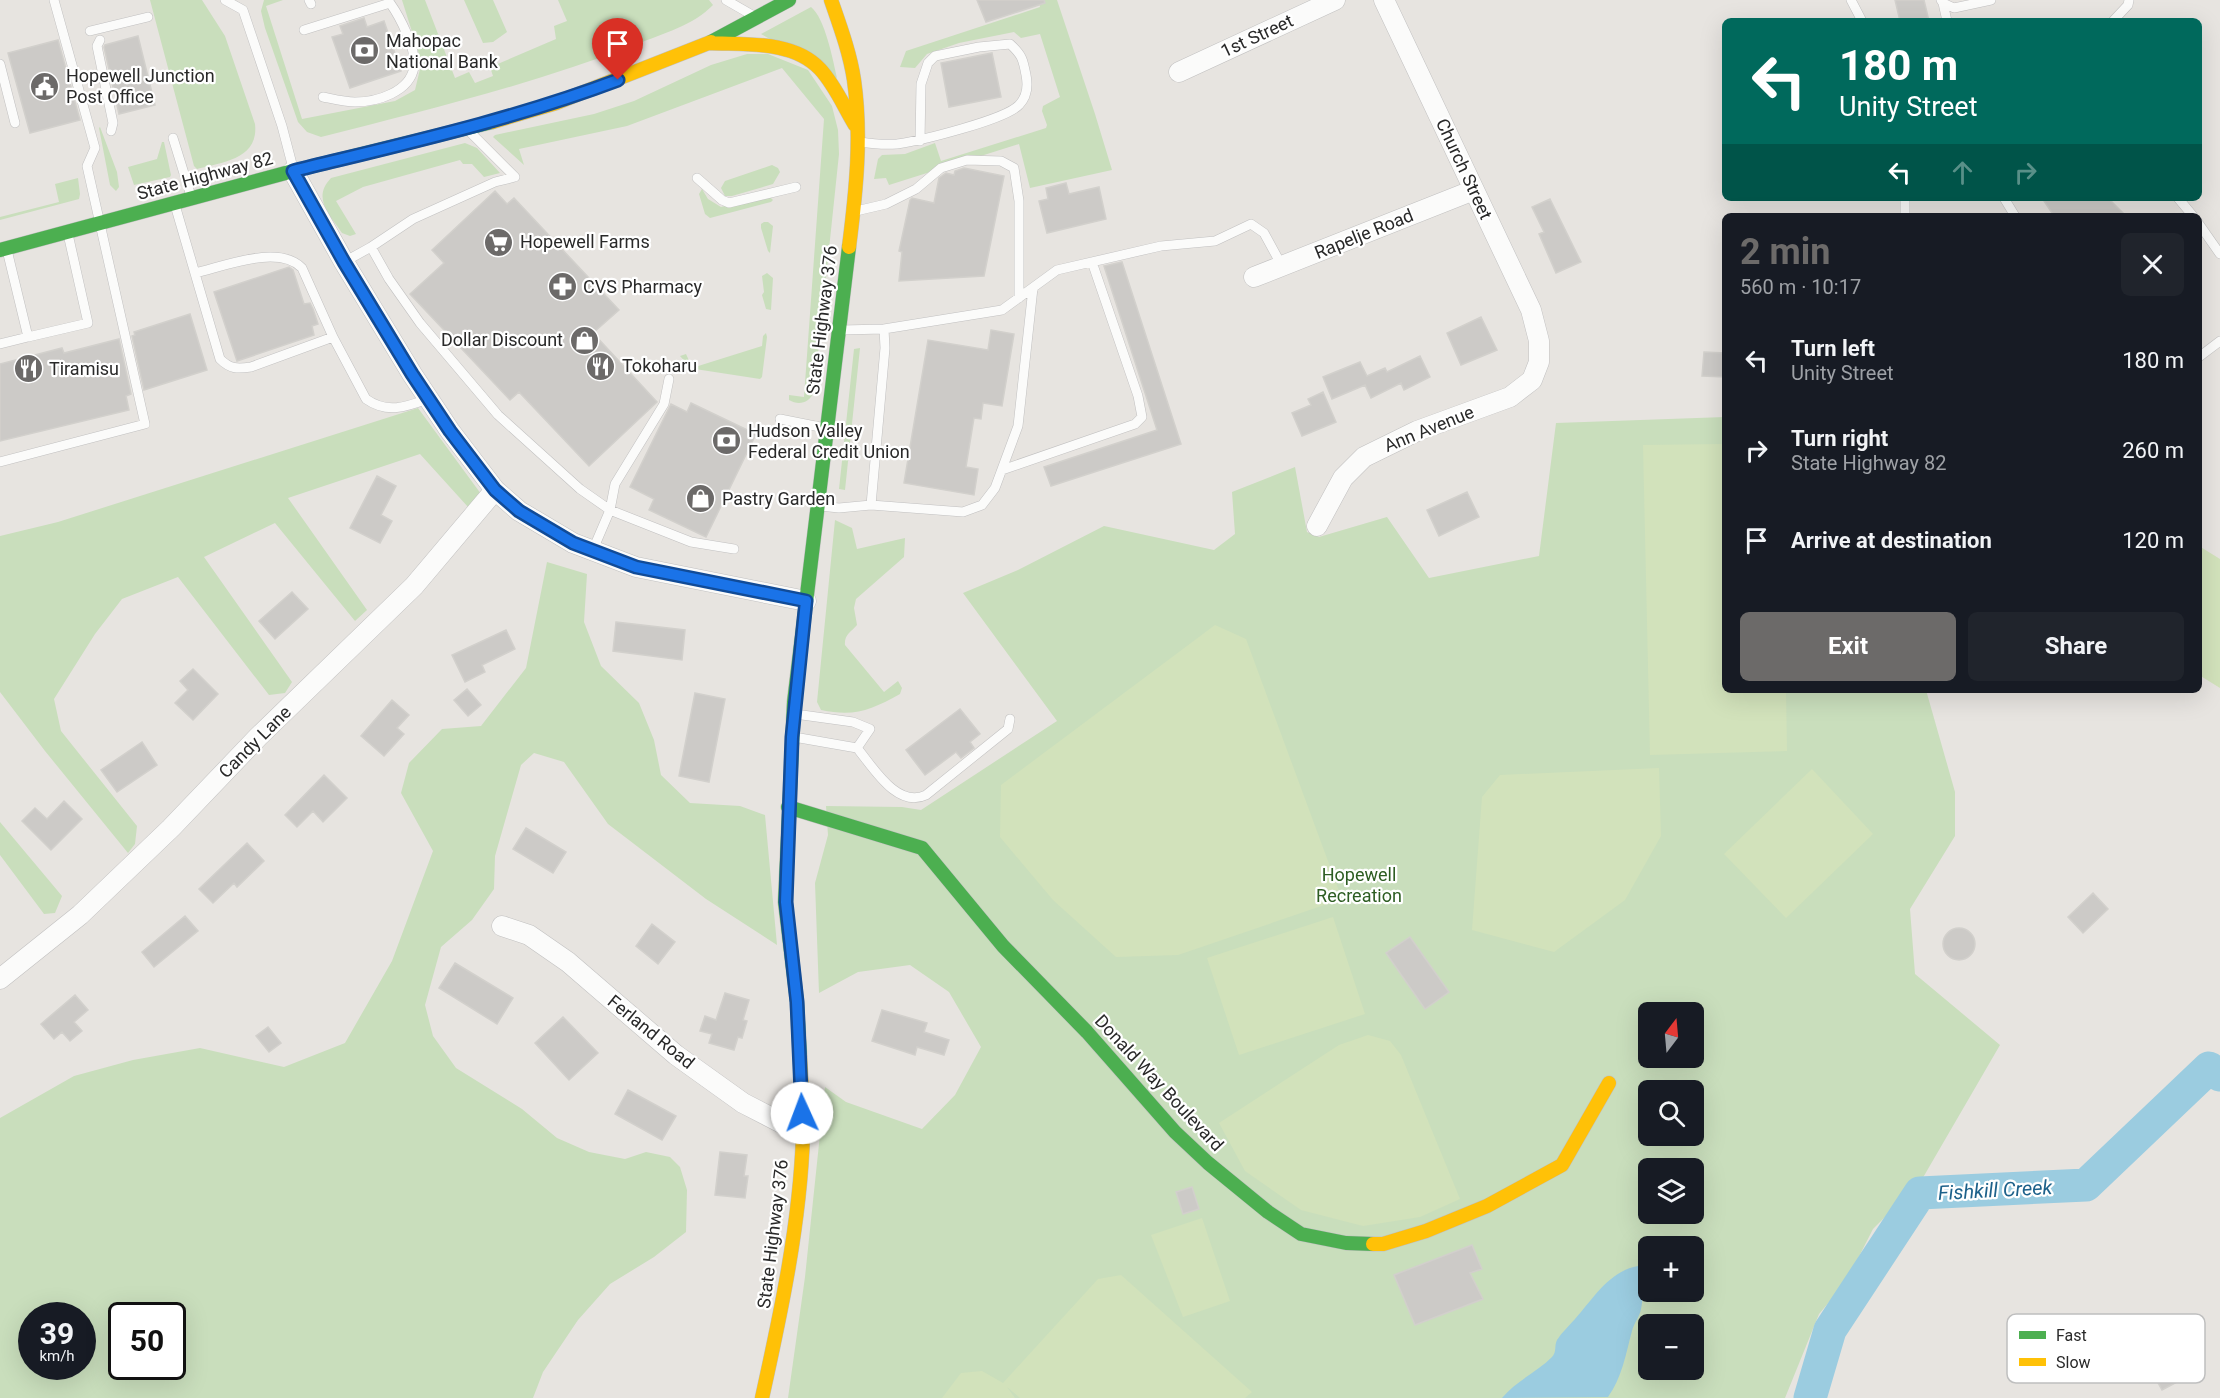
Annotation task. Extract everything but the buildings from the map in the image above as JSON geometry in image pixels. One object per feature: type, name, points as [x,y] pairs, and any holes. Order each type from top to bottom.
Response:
[{"type":"main road","name":"State Highway 82","points":[[3,249],[293,171],[466,129],[556,103],[708,43],[789,0]]},
{"type":"main road","name":"State Highway 376","points":[[762,1398],[782,1307],[798,1194],[803,1134],[797,1002],[786,902],[788,807],[794,714],[853,212],[858,137],[854,80],[831,0]]},
{"type":"main road","points":[[708,43],[789,49],[802,56],[819,68],[858,137]]},
{"type":"main road","name":"Donald Way Boulevard","points":[[788,807],[922,848],[1003,946],[1088,1032],[1175,1132],[1208,1163],[1268,1212],[1301,1234],[1346,1243],[1383,1244],[1426,1231],[1486,1206],[1562,1165],[1609,1083]]},
{"type":"street","name":"1st Street","points":[[1179,72],[1335,0]]},
{"type":"street","name":"Church Street","points":[[1384,0],[1531,310],[1539,341]]},
{"type":"street","points":[[293,171],[344,262],[428,399],[495,490],[519,511],[573,543],[636,567],[806,601]]},
{"type":"street","name":"Rapelje Road","points":[[1254,277],[1474,190]]},
{"type":"street","name":"Ann Avenue","points":[[1317,525],[1343,478],[1364,457],[1417,430],[1510,397],[1532,380],[1539,362],[1539,341]]},
{"type":"street","name":"Candy Lane","points":[[0,979],[80,915],[171,828],[258,737],[414,586],[495,490]]},
{"type":"street","name":"Ferland Road","points":[[502,926],[529,935],[568,962],[676,1055],[743,1102],[803,1134]]},
{"type":"lane","points":[[0,462],[145,424],[87,166],[95,148],[54,0]]},
{"type":"lane","points":[[225,0],[243,10],[282,126],[293,171]]},
{"type":"lane","points":[[243,10],[249,0]]},
{"type":"lane","points":[[726,0],[756,18]]},
{"type":"lane","points":[[1851,0],[1860,18]]},
{"type":"lane","points":[[1942,2],[1954,8],[1991,0]]},
{"type":"lane","points":[[2116,18],[2128,5],[2129,0]]},
{"type":"lane","points":[[304,30],[389,2],[413,50],[415,65],[412,78],[395,92],[377,99],[354,102],[323,97]]},
{"type":"lane","points":[[1942,2],[1946,18]]},
{"type":"lane","points":[[90,31],[148,17]]},
{"type":"lane","points":[[100,40],[97,46],[113,123],[111,131]]},
{"type":"lane","points":[[858,137],[883,144],[920,141],[1005,114],[1018,106],[1026,94],[1027,81],[1022,55],[1010,44],[979,47],[935,56],[928,63],[921,84],[920,141]]},
{"type":"lane","points":[[0,64],[15,123]]},
{"type":"lane","points":[[344,262],[371,248],[413,219],[495,182],[515,177],[466,129]]},
{"type":"lane","points":[[173,138],[191,199]]},
{"type":"lane","points":[[853,212],[886,204],[916,189],[941,168],[967,160],[1001,161],[1014,168],[1019,201],[1021,244],[1019,298]]},
{"type":"lane","points":[[697,178],[722,200],[729,203],[796,188]]},
{"type":"lane","points":[[2180,201],[2190,213]]},
{"type":"lane","points":[[175,203],[220,359],[228,367],[238,369],[251,367],[333,336]]},
{"type":"lane","points":[[839,329],[853,331],[884,329],[1002,310],[1057,270],[1161,246],[1215,240],[1251,224],[1264,232],[1282,266]]},
{"type":"lane","points":[[2202,228],[2220,254]]},
{"type":"lane","points":[[0,344],[88,323],[68,231]]},
{"type":"lane","points":[[371,248],[389,279],[420,323],[498,414],[580,489],[610,510],[691,542],[734,549]]},
{"type":"lane","points":[[3,249],[28,337]]},
{"type":"lane","points":[[195,273],[270,255],[295,260],[302,268],[333,336],[366,399],[375,406],[401,408],[428,399]]},
{"type":"lane","points":[[1002,470],[1135,424],[1142,417],[1138,396],[1092,262]]},
{"type":"lane","points":[[818,506],[839,508],[871,505],[963,512],[982,505],[995,488],[1018,426],[1033,288]]},
{"type":"lane","points":[[871,505],[885,348],[884,329]]},
{"type":"lane","points":[[2202,355],[2220,341]]},
{"type":"lane","points":[[592,552],[610,510],[615,484],[664,404],[669,379]]},
{"type":"lane","points":[[780,419],[827,428]]},
{"type":"lane","points":[[794,714],[853,722],[870,729],[857,748]]},
{"type":"lane","points":[[792,737],[857,748],[892,789],[904,797],[919,798],[1008,729],[1010,719]]},
{"type":"green space","points":[[150,0],[202,0],[225,36],[255,124],[255,136],[251,145],[237,157],[197,169],[194,166]]},
{"type":"green space","points":[[264,0],[283,0],[266,6],[302,119],[395,101],[415,90],[420,69],[419,54],[402,0],[425,0],[455,78],[469,72],[475,83],[493,76],[491,70],[493,66],[556,39],[554,26],[567,21],[558,0],[709,0],[713,5],[697,18],[677,28],[559,72],[321,137],[307,132],[298,122],[265,28],[261,11]]},
{"type":"green space","points":[[464,0],[493,0],[507,32],[493,42],[483,43]]},
{"type":"green space","points":[[1039,0],[1057,0],[1112,170],[1030,188],[1019,144],[889,185],[886,178],[874,179],[878,159],[882,155],[905,154],[935,143],[941,161],[1046,128],[1043,106],[1060,97],[1040,34],[1021,38],[1014,32],[959,43],[927,54],[915,68],[900,67],[906,51],[1040,7]]},
{"type":"green space","points":[[811,7],[816,12],[824,30],[837,78],[761,34]]},
{"type":"green space","points":[[747,54],[768,54],[808,70],[832,106],[838,130],[839,154],[814,392],[807,401],[800,403],[789,400],[789,395],[804,397],[824,119],[782,68],[627,126],[519,149],[524,165],[493,137],[594,114],[634,101],[711,65]]},
{"type":"green space","points":[[100,127],[117,172],[119,187],[116,191],[110,185]]},
{"type":"green space","points":[[162,142],[164,142],[170,177],[134,185],[128,167],[157,159]]},
{"type":"green space","points":[[465,143],[477,148],[500,173],[484,177],[472,164],[463,164],[460,160],[363,187],[336,201],[356,234],[350,236],[342,233],[324,206],[323,192],[331,178]]},
{"type":"green space","points":[[772,165],[780,172],[773,184],[725,196],[721,188],[725,181]]},
{"type":"green space","points":[[78,178],[79,199],[0,220],[0,217],[59,202],[55,184]]},
{"type":"green space","points":[[702,189],[708,199],[721,207],[768,195],[773,200],[710,218],[705,214],[699,194]]},
{"type":"green space","points":[[764,222],[773,226],[770,253],[761,228]]},
{"type":"green space","points":[[767,273],[773,278],[771,310],[766,309],[762,295],[764,292],[762,276]]},
{"type":"green space","points":[[766,333],[760,379],[695,369],[680,356],[686,354],[691,365],[695,367],[762,346],[763,336]]},
{"type":"green space","points":[[860,348],[845,490],[839,489],[854,349]]},
{"type":"green space","points":[[418,408],[481,494],[468,507],[420,454],[288,498],[367,610],[355,621],[275,523],[204,557],[292,682],[285,693],[269,695],[178,577],[122,599],[95,634],[54,699],[61,731],[137,826],[135,844],[128,853],[0,692],[0,536],[58,522]]},
{"type":"green space","name":"Hopewell Recreation","points":[[1722,417],[1722,693],[1927,693],[1955,792],[1955,836],[1910,909],[1915,974],[2000,1045],[1921,1181],[1873,1229],[1846,1282],[1819,1314],[1785,1398],[788,1398],[805,1277],[825,1087],[846,1102],[922,1129],[955,1095],[981,1047],[949,992],[910,965],[858,972],[819,993],[815,883],[828,835],[826,806],[902,807],[921,810],[1057,721],[963,593],[1018,570],[1104,526],[1214,550],[1235,534],[1232,492],[1295,467],[1307,532],[1319,537],[1387,517],[1429,578],[1539,556],[1556,423]]},
{"type":"green space","points":[[1722,444],[1722,693],[1786,693],[1787,751],[1650,755],[1643,445]]},
{"type":"green space","points":[[835,520],[852,528],[857,549],[905,538],[904,557],[856,599],[854,608],[857,625],[848,634],[845,642],[845,645],[884,692],[898,681],[902,688],[900,694],[871,708],[844,713],[821,710],[817,702]]},
{"type":"green space","points":[[2202,548],[2220,559],[2220,688],[2202,677]]},
{"type":"green space","points":[[547,562],[587,574],[584,622],[601,666],[639,703],[654,740],[661,775],[690,803],[740,806],[765,815],[777,945],[706,899],[608,824],[564,762],[534,753],[521,765],[495,856],[494,889],[472,920],[441,947],[425,1005],[433,1036],[456,1068],[522,1109],[557,1138],[589,1152],[625,1159],[646,1152],[670,1157],[680,1167],[687,1190],[686,1232],[654,1257],[610,1284],[578,1320],[543,1372],[533,1398],[0,1398],[0,1118],[74,1076],[133,1060],[200,1048],[284,1067],[345,1043],[392,961],[433,851],[401,793],[409,763],[442,729],[481,726],[526,668]]},
{"type":"green space","points":[[1215,625],[1246,639],[1342,899],[1178,955],[1116,957],[1053,900],[1000,837],[1001,785]]},
{"type":"green space","points":[[1659,768],[1661,836],[1625,900],[1554,952],[1472,930],[1482,797],[1500,775]]},
{"type":"green space","points":[[1812,769],[1873,834],[1786,918],[1724,854]]},
{"type":"green space","points":[[0,822],[62,896],[55,913],[44,914],[0,855]]},
{"type":"green space","points":[[1333,917],[1365,1014],[1239,1055],[1207,958]]},
{"type":"green space","points":[[1368,1035],[1390,1041],[1401,1055],[1460,1199],[1420,1217],[1363,1226],[1301,1210],[1245,1171],[1219,1123],[1339,1045]]},
{"type":"green space","points":[[1202,1218],[1230,1301],[1183,1317],[1151,1235]]},
{"type":"green space","points":[[1121,1275],[1252,1392],[1245,1398],[1020,1398],[1007,1387],[1015,1398],[942,1398],[961,1373],[982,1371],[1003,1383],[1098,1279]]},
{"type":"water","points":[[1638,1266],[1638,1302],[1641,1302],[1640,1312],[1620,1374],[1608,1397],[1502,1398],[1552,1357],[1559,1337],[1602,1287],[1628,1269]]},
{"type":"waterway","name":"Fishkill Creek","points":[[1810,1398],[1830,1330],[1920,1193],[2086,1185],[2209,1068],[2220,1075]]},
{"type":"traffic: fast","points":[[711,42],[789,0]]},
{"type":"traffic: fast","points":[[0,250],[293,171],[492,122]]},
{"type":"traffic: fast","points":[[800,1057],[797,1002],[785,902],[794,702],[849,247]]},
{"type":"traffic: fast","points":[[788,807],[922,848],[1003,946],[1087,1032],[1175,1132],[1208,1163],[1268,1212],[1301,1234],[1346,1243],[1373,1244]]},
{"type":"traffic: slow","points":[[831,0],[850,60],[858,122],[854,206],[849,247]]},
{"type":"traffic: slow","points":[[492,122],[556,103],[711,42]]},
{"type":"traffic: slow","points":[[709,43],[768,46],[796,53],[809,60],[830,82],[855,125]]},
{"type":"traffic: slow","points":[[762,1398],[783,1300],[798,1202],[803,1125],[800,1057]]},
{"type":"traffic: slow","points":[[1373,1244],[1383,1244],[1426,1231],[1487,1206],[1562,1165],[1609,1083]]},
{"type":"place","name":"Mahopac National Bank","points":[[365,51]]},
{"type":"place","name":"Hopewell Junction Post Office","points":[[45,86]]},
{"type":"place","name":"Hopewell Farms","points":[[499,242]]},
{"type":"place","name":"CVS Pharmacy","points":[[562,287]]},
{"type":"place","name":"Dollar Discount","points":[[584,340]]},
{"type":"place","name":"Tokoharu","points":[[601,366]]},
{"type":"place","name":"Tiramisu","points":[[28,369]]},
{"type":"place","name":"Hudson Valley Federal Credit Union","points":[[727,441]]},
{"type":"place","name":"Pastry Garden","points":[[701,499]]},
{"type":"route","points":[[618,80],[556,103],[466,129],[293,171],[344,262],[412,374],[450,431],[495,490],[519,511],[573,543],[636,567],[806,601],[794,702],[786,902],[797,1002],[802,1113]]}]
